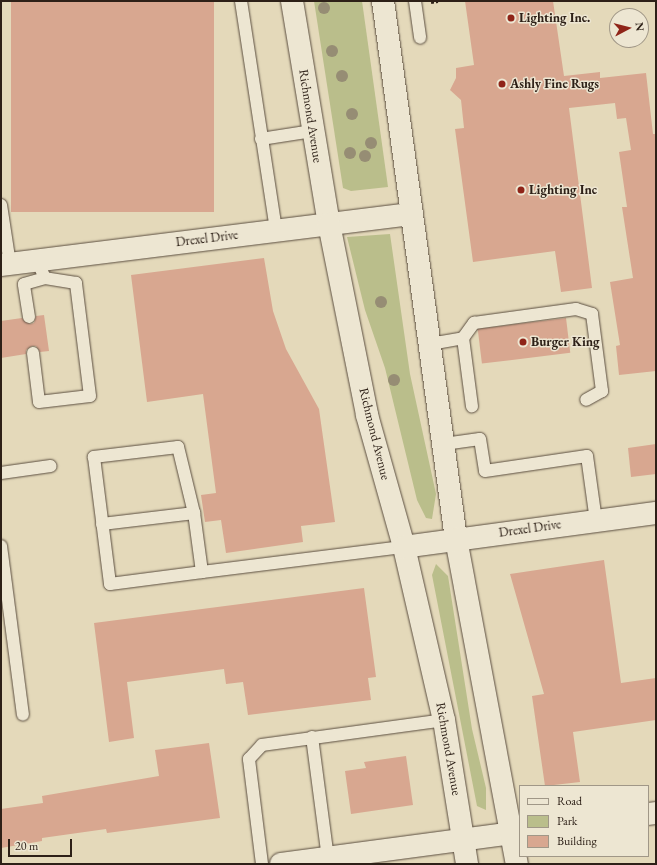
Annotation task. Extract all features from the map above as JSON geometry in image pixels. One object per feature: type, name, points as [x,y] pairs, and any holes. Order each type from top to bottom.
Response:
[{"type":"main road","name":"Richmond Avenue","points":[[292,1],[312,131],[367,415],[404,547],[444,720],[467,864]]},
{"type":"main road","points":[[383,1],[456,539],[516,832],[517,864]]},
{"type":"main road","name":"Drexel Drive","points":[[6,265],[41,270],[276,231],[412,214]]},
{"type":"main road","name":"Drexel Drive","points":[[404,547],[656,513]]},
{"type":"main road","points":[[281,864],[516,832]]},
{"type":"lane","points":[[242,1],[261,139],[276,231]]},
{"type":"lane","points":[[415,1],[420,38]]},
{"type":"lane","points":[[261,139],[312,131]]},
{"type":"lane","points":[[1,205],[6,265]]},
{"type":"lane","points":[[29,318],[24,284],[41,270],[76,283],[90,396],[39,402],[33,353]]},
{"type":"lane","points":[[430,344],[463,338],[474,323],[576,308],[592,314],[602,391],[586,400]]},
{"type":"lane","points":[[463,338],[472,406]]},
{"type":"lane","points":[[444,444],[480,439],[485,470],[587,456],[596,520]]},
{"type":"lane","points":[[202,572],[194,513],[178,447],[94,457],[110,584],[404,547]]},
{"type":"lane","points":[[1,473],[51,466]]},
{"type":"lane","points":[[102,524],[194,513]]},
{"type":"lane","points":[[1,543],[23,715]]},
{"type":"lane","points":[[262,864],[250,759],[262,744],[444,720]]},
{"type":"lane","points":[[312,737],[328,858]]},
{"type":"green space","points":[[314,1],[362,1],[388,187],[351,191],[343,188]]},
{"type":"green space","points":[[390,234],[410,374],[436,494],[432,519],[426,518],[417,500],[385,368],[365,310],[347,237]]},
{"type":"green space","points":[[436,564],[448,576],[472,729],[486,788],[486,810],[477,806],[432,575]]},
{"type":"building","points":[[11,1],[214,1],[214,212],[11,212]]},
{"type":"building","points":[[465,1],[553,1],[564,76],[600,72],[600,78],[646,73],[653,134],[656,134],[656,371],[619,375],[616,346],[620,345],[610,282],[633,278],[622,207],[627,207],[619,152],[631,150],[626,118],[617,119],[615,103],[569,108],[592,288],[561,292],[555,251],[473,262],[455,129],[464,128],[461,100],[450,90],[456,78],[456,68],[474,65]]},
{"type":"building","points":[[264,258],[273,311],[286,349],[319,409],[335,522],[301,526],[303,542],[226,553],[221,520],[205,522],[201,495],[216,493],[203,394],[147,402],[131,275]]},
{"type":"building","points":[[44,315],[49,351],[40,352],[36,346],[32,346],[26,350],[26,354],[1,358],[1,321],[22,318],[30,324],[34,323],[36,316]]},
{"type":"building","name":"Burger King","points":[[566,318],[570,353],[482,364],[478,329]]},
{"type":"building","points":[[656,444],[656,474],[631,477],[628,448]]},
{"type":"building","points":[[604,560],[621,683],[656,678],[656,720],[573,732],[580,782],[545,785],[532,696],[544,694],[510,574]]},
{"type":"building","points":[[364,588],[376,677],[368,678],[371,700],[248,715],[243,682],[226,684],[224,669],[127,682],[134,738],[109,742],[94,623]]},
{"type":"building","points":[[209,743],[220,818],[107,833],[106,829],[42,838],[42,841],[1,848],[1,809],[43,803],[42,796],[159,776],[155,750]]},
{"type":"building","points":[[406,756],[413,805],[351,814],[345,771],[366,768],[364,762]]},
{"type":"place","name":"Lighting Inc.","points":[[511,18]]},
{"type":"place","name":"Ashly Fine Rugs","points":[[502,84]]},
{"type":"place","name":"Lighting Inc","points":[[521,190]]},
{"type":"place","name":"Burger King","points":[[523,342]]}]
